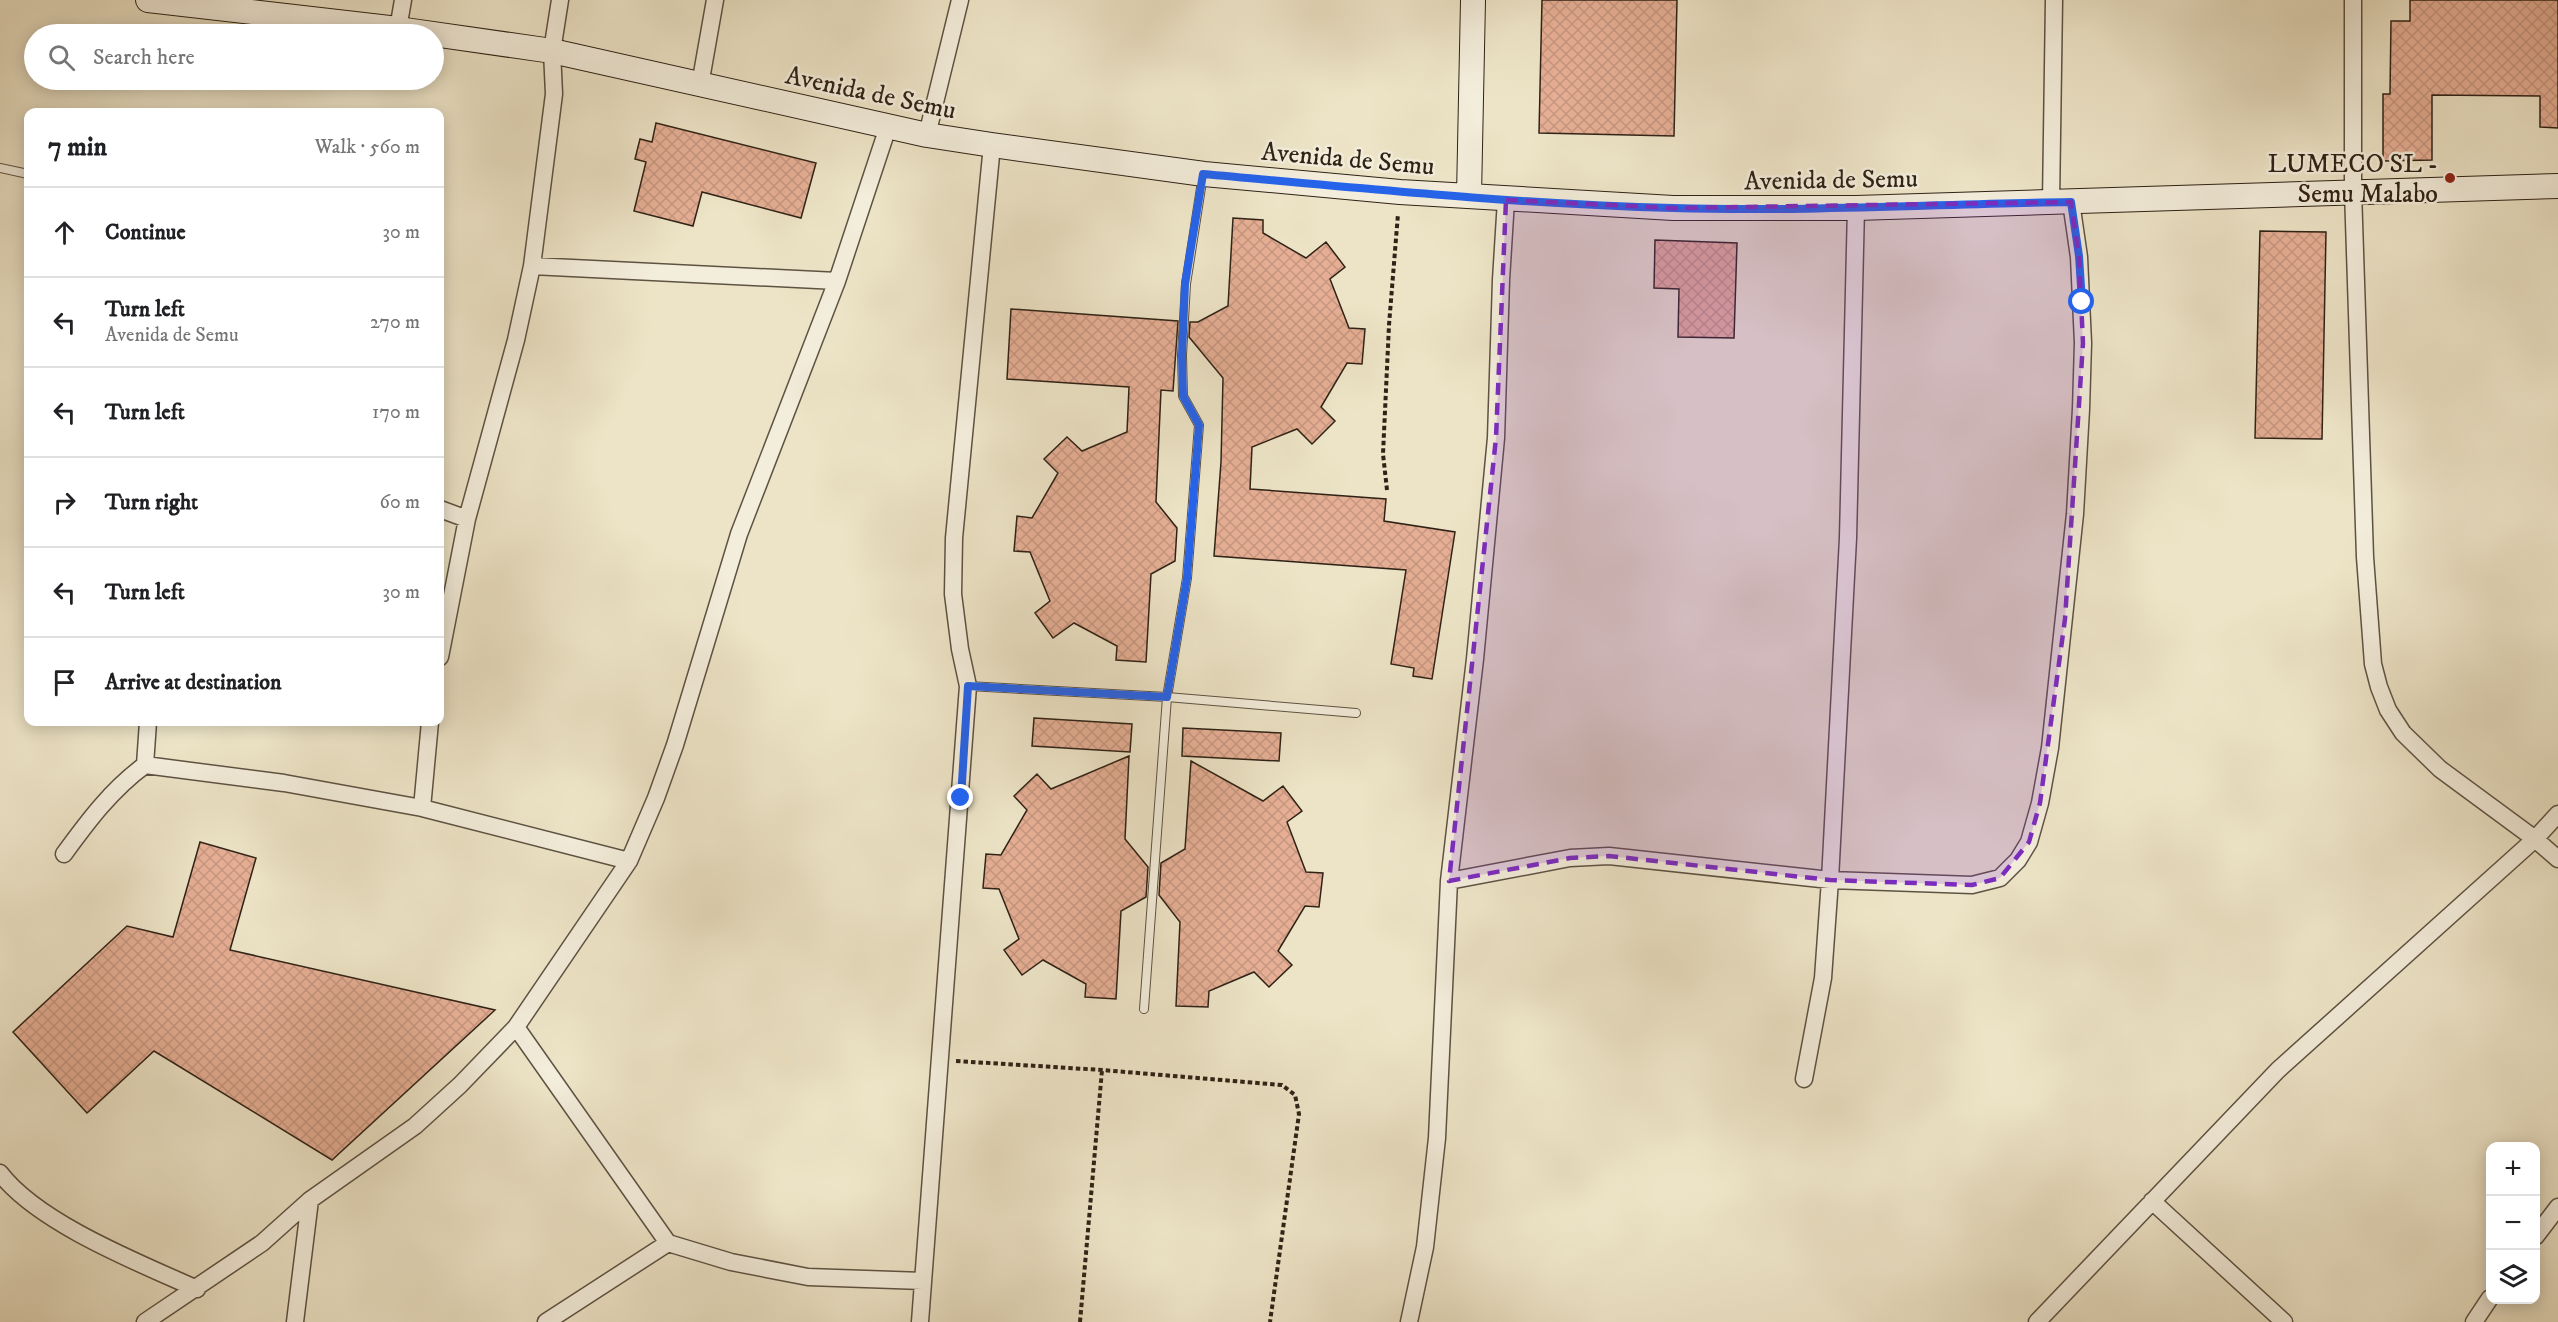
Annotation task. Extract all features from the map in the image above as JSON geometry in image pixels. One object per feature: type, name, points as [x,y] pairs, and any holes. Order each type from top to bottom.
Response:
[{"type":"main road","name":"Avenida de Semu","points":[[148,0],[355,24]]},
{"type":"main road","points":[[1469,196],[1473,0]]},
{"type":"main road","name":"Avenida de Semu","points":[[444,36],[552,51],[927,135],[1203,174],[1506,200],[1673,208],[1856,208],[2558,186]]},
{"type":"street","points":[[399,24],[402,0]]},
{"type":"street","points":[[444,631],[467,519],[516,340],[532,266],[554,94],[552,51],[560,0]]},
{"type":"street","points":[[700,85],[715,0]]},
{"type":"street","points":[[927,135],[960,0]]},
{"type":"street","points":[[1449,881],[1570,858],[1609,856],[1830,880],[1972,885],[2000,878],[2018,860],[2030,842],[2050,748],[2075,514],[2082,409],[2083,343],[2079,256],[2061,202],[2054,0]]},
{"type":"street","points":[[2353,0],[2353,191],[2365,568],[2370,638],[2379,687],[2388,710],[2403,734],[2440,769],[2535,839],[2558,859]]},
{"type":"street","points":[[145,1322],[262,1243],[310,1200],[415,1126],[460,1085],[516,1027],[629,861],[656,798],[675,745],[739,534],[837,281],[888,127]]},
{"type":"street","points":[[920,1322],[968,686],[960,649],[953,594],[954,538],[992,145]]},
{"type":"street","points":[[1409,1322],[1425,1247],[1437,1138],[1449,881],[1475,659],[1496,438],[1506,200]]},
{"type":"street","points":[[1804,1079],[1823,978],[1830,880],[1848,538],[1856,208]]},
{"type":"street","points":[[532,266],[837,281]]},
{"type":"street","points":[[444,510],[467,519]]},
{"type":"street","points":[[146,765],[148,726]]},
{"type":"street","points":[[422,808],[430,726]]},
{"type":"street","points":[[64,854],[91,817],[124,780],[146,765],[284,783],[422,808],[629,861]]},
{"type":"street","points":[[2037,1322],[2278,1070],[2535,839],[2558,814]]},
{"type":"street","points":[[516,1027],[668,1243],[731,1262],[808,1277],[923,1281]]},
{"type":"street","points":[[0,1173],[11,1188],[46,1213],[136,1262],[196,1288]]},
{"type":"street","points":[[295,1322],[310,1200]]},
{"type":"street","points":[[2152,1201],[2284,1322]]},
{"type":"street","points":[[2540,1230],[2558,1207]]},
{"type":"street","points":[[546,1322],[668,1243]]},
{"type":"street","points":[[2474,1322],[2486,1304]]},
{"type":"lane","points":[[0,168],[24,173]]},
{"type":"lane","points":[[1144,1009],[1167,697],[1187,578],[1199,425],[1183,396],[1182,355],[1185,284],[1203,174]]},
{"type":"lane","points":[[968,686],[1167,697],[1356,713]]},
{"type":"path","points":[[1387,490],[1383,454],[1389,326],[1400,192]]},
{"type":"path","points":[[941,1060],[1282,1085],[1295,1095],[1299,1114],[1270,1322]]},
{"type":"path","points":[[1080,1322],[1102,1070]]},
{"type":"highlighted area","points":[[1506,200],[1673,208],[2071,202],[2079,257],[2083,343],[2065,619],[2040,803],[2029,842],[2000,878],[1972,885],[1830,880],[1609,856],[1570,858],[1449,881],[1496,438]]},
{"type":"building","points":[[1542,0],[1677,0],[1674,136],[1539,133]]},
{"type":"building","points":[[2410,0],[2558,0],[2558,128],[2540,127],[2540,96],[2432,95],[2432,160],[2383,161],[2383,94],[2390,94],[2391,21],[2410,21]]},
{"type":"building","points":[[656,123],[816,163],[801,218],[702,192],[693,226],[634,211],[646,162],[635,159],[640,139],[652,142]]},
{"type":"building","points":[[1233,218],[1263,220],[1263,233],[1306,258],[1326,242],[1345,267],[1330,279],[1349,328],[1365,329],[1362,364],[1347,363],[1321,407],[1335,421],[1312,444],[1297,429],[1252,447],[1250,489],[1386,499],[1384,521],[1455,532],[1432,679],[1413,676],[1414,668],[1391,664],[1406,570],[1214,556],[1221,462],[1223,378],[1189,337],[1190,322],[1198,322],[1228,306]]},
{"type":"building","points":[[2260,231],[2326,232],[2322,439],[2255,438]]},
{"type":"building","points":[[1655,240],[1737,243],[1734,338],[1678,337],[1679,289],[1654,288]]},
{"type":"building","points":[[1011,309],[1178,321],[1173,391],[1161,390],[1156,502],[1177,528],[1175,561],[1151,574],[1146,662],[1116,660],[1117,646],[1074,623],[1053,638],[1035,613],[1050,601],[1030,552],[1014,551],[1017,516],[1032,518],[1058,473],[1044,459],[1067,437],[1082,451],[1127,432],[1129,387],[1007,379]]},
{"type":"building","points":[[1034,718],[1132,724],[1130,752],[1032,746]]},
{"type":"building","points":[[1183,728],[1281,733],[1279,761],[1182,756]]},
{"type":"building","points":[[1129,756],[1125,839],[1148,867],[1146,897],[1121,911],[1116,999],[1085,997],[1086,984],[1043,960],[1022,975],[1004,950],[1019,939],[999,889],[983,888],[986,854],[1001,855],[1027,810],[1014,796],[1037,774],[1051,789]]},
{"type":"building","points":[[1191,761],[1263,801],[1283,786],[1302,811],[1287,822],[1306,872],[1323,873],[1319,907],[1305,906],[1278,951],[1292,965],[1269,987],[1254,972],[1209,991],[1208,1007],[1176,1006],[1180,922],[1159,895],[1161,863],[1185,849]]},
{"type":"building","points":[[200,842],[256,858],[230,950],[495,1010],[332,1160],[154,1051],[87,1113],[13,1032],[127,926],[173,937]]},
{"type":"place","name":"LUMECO SL - Semu Malabo","points":[[2450,178]]},
{"type":"route","points":[[961,798],[968,686],[1167,697],[1187,578],[1199,425],[1183,396],[1182,355],[1185,284],[1203,174],[1506,200],[1673,208],[1856,208],[2071,202],[2079,256],[2082,302]]}]
